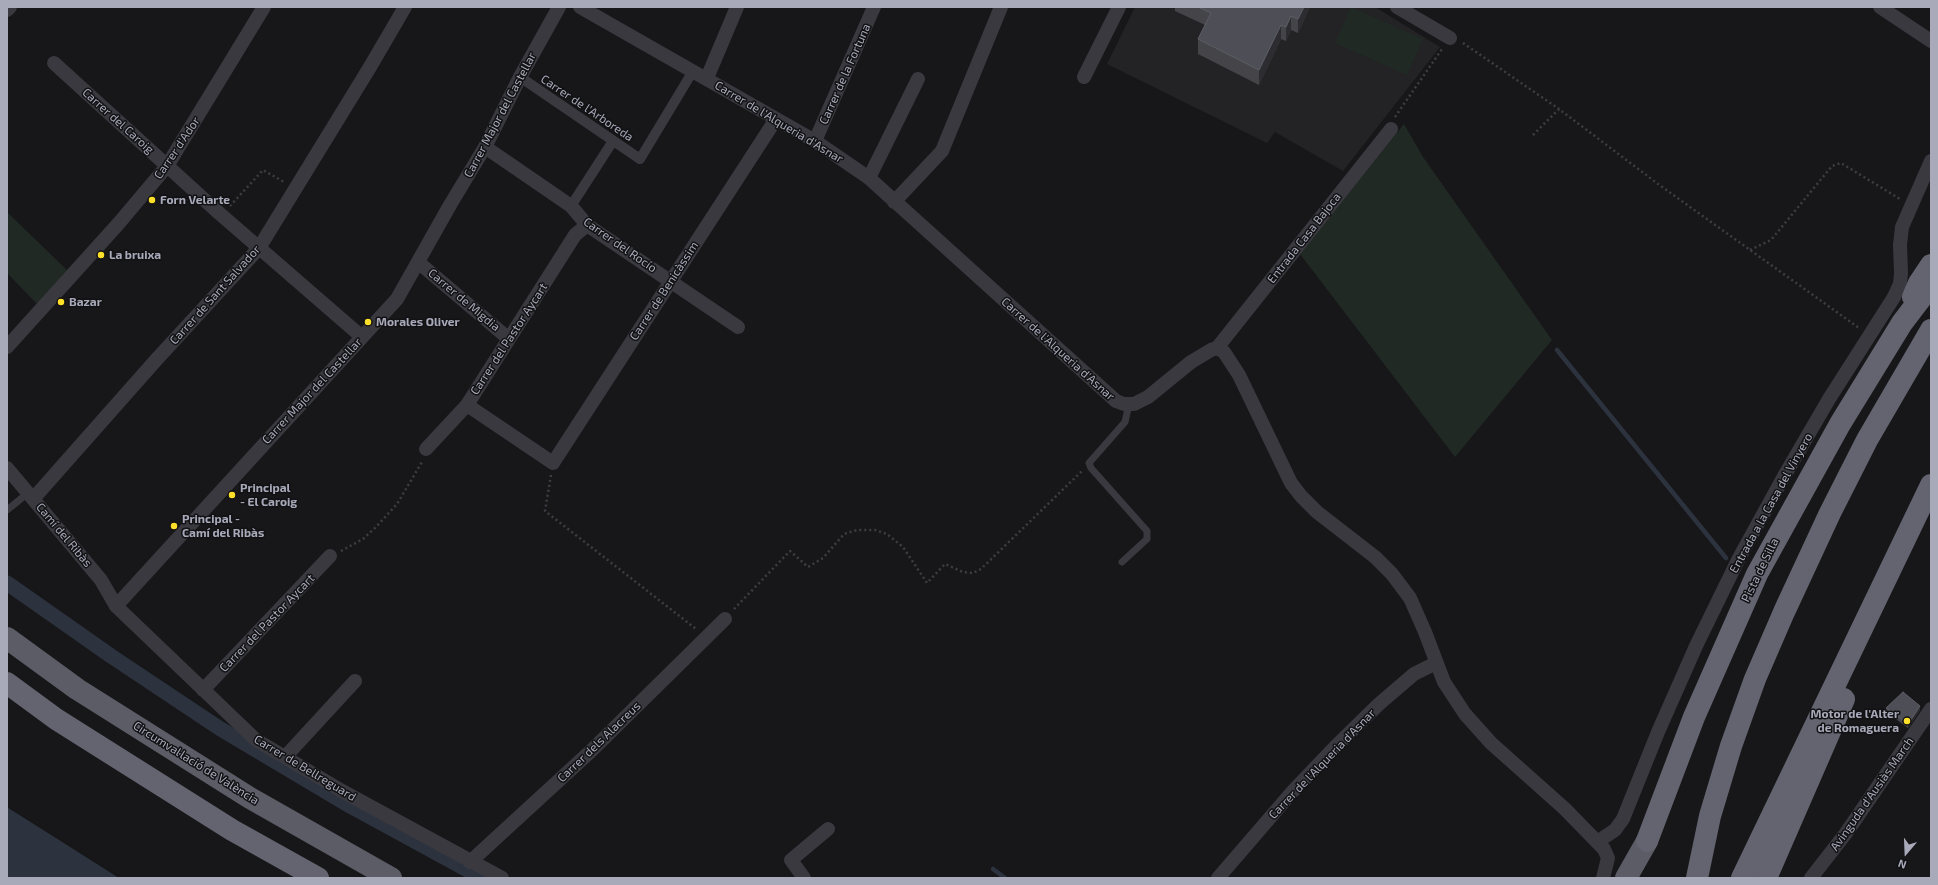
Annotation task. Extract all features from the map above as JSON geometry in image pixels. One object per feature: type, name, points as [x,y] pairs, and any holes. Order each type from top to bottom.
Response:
[{"type":"highway","points":[[1902,323],[1919,283],[1931,264]]},
{"type":"highway","name":"Pista de Silla","points":[[1639,878],[1647,841],[1694,717],[1756,574],[1840,424],[1902,323],[1931,285]]},
{"type":"highway","points":[[1697,878],[1710,816],[1731,746],[1755,679],[1830,513],[1867,440],[1931,330]]},
{"type":"highway","points":[[1742,878],[1931,485]]},
{"type":"highway","points":[[1766,878],[1931,497]]},
{"type":"highway","name":"Circumval·lació de València","points":[[7,638],[77,689],[243,794],[391,878]]},
{"type":"highway","points":[[7,683],[56,719],[226,826],[318,878]]},
{"type":"highway","points":[[1626,878],[1647,841]]},
{"type":"street","points":[[7,10],[10,7]]},
{"type":"street","name":"Carrer d'Ador","points":[[7,347],[119,223],[167,166],[264,7]]},
{"type":"street","name":"Carrer de Sant Salvador","points":[[31,496],[259,248],[405,7]]},
{"type":"street","name":"Carrer Major del Castellar","points":[[116,606],[397,299],[485,147],[520,77],[559,7]]},
{"type":"street","name":"Carrer de l'Alqueria d'Asnar","points":[[580,7],[707,78],[815,141],[869,178],[1106,394],[1116,401],[1134,404],[1148,397],[1191,362],[1217,348]]},
{"type":"street","points":[[707,78],[737,7]]},
{"type":"street","name":"Carrer de la Fortuna","points":[[815,141],[874,7]]},
{"type":"street","points":[[894,202],[942,151],[1001,7]]},
{"type":"street","points":[[1084,77],[1119,7]]},
{"type":"street","points":[[1397,7],[1450,38]]},
{"type":"street","points":[[1880,7],[1931,41]]},
{"type":"street","name":"Carrer del Caroig","points":[[54,63],[167,166],[362,338]]},
{"type":"street","name":"Carrer de l'Arboreda","points":[[520,77],[640,159],[693,71]]},
{"type":"street","points":[[869,178],[918,79]]},
{"type":"street","name":"Carrer de Benicàssim","points":[[553,463],[776,119]]},
{"type":"street","name":"Entrada Casa Bajoca","points":[[1217,348],[1391,129]]},
{"type":"street","points":[[571,206],[613,141]]},
{"type":"street","name":"Carrer del Rocío","points":[[485,147],[571,206],[587,225],[671,280],[738,327]]},
{"type":"street","name":"Entrada a la Casa del Vinyero","points":[[1597,842],[1615,830],[1623,819],[1658,732],[1696,646],[1739,558],[1790,464],[1829,398],[1894,297],[1900,284],[1900,245],[1902,227],[1910,205],[1931,161]]},
{"type":"street","name":"Carrer del Pastor Aycart","points":[[426,449],[467,405],[575,235],[587,225]]},
{"type":"street","name":"Carrer de Migdia","points":[[418,262],[509,339]]},
{"type":"street","points":[[1217,348],[1224,352],[1239,375],[1291,483],[1316,512],[1375,557],[1392,574],[1410,598],[1444,682],[1465,714],[1491,743],[1565,809],[1604,849],[1608,858],[1603,878]]},
{"type":"street","points":[[467,405],[553,463]]},
{"type":"street","name":"Camí del Ribàs","points":[[7,468],[101,580],[116,606]]},
{"type":"street","name":"Carrer del Pastor Aycart","points":[[203,690],[330,556]]},
{"type":"street","name":"Carrer de Bellreguard","points":[[116,606],[256,740],[342,791],[470,862],[502,878]]},
{"type":"street","name":"Carrer dels Alacreus","points":[[470,862],[592,750],[725,619]]},
{"type":"street","name":"Carrer de l'Alqueria d'Asnar","points":[[1218,878],[1293,791],[1335,747],[1379,704],[1414,674],[1436,663]]},
{"type":"street","points":[[285,757],[355,681]]},
{"type":"street","name":"Avinguda d'Ausiàs March","points":[[1810,878],[1846,833],[1931,709]]},
{"type":"street","points":[[804,878],[791,860],[828,829]]},
{"type":"lane","points":[[1122,562],[1146,539],[1147,531],[1091,468],[1089,463],[1125,422],[1129,404]]},
{"type":"lane","points":[[7,510],[31,496]]},
{"type":"path","points":[[1391,129],[1396,113],[1450,38],[1461,41],[1559,109],[1750,250],[1870,335]]},
{"type":"path","points":[[1533,135],[1559,109]]},
{"type":"path","points":[[1750,250],[1771,240],[1832,166],[1840,163],[1910,205]]},
{"type":"path","points":[[229,207],[263,170],[288,185]]},
{"type":"path","points":[[330,556],[364,539],[397,504],[423,461],[426,449]]},
{"type":"path","points":[[553,463],[545,511],[706,637]]},
{"type":"path","points":[[725,619],[790,551],[808,566],[823,558],[844,534],[857,530],[874,530],[887,534],[903,547],[926,583],[945,564],[963,572],[973,573],[981,569],[1089,463]]},
{"type":"shaded area","points":[[1135,7],[1375,7],[1440,47],[1343,171],[1275,132],[1267,143],[1107,64]]},
{"type":"shaded area","points":[[1351,7],[1423,39],[1407,75],[1335,43]]},
{"type":"shaded area","points":[[1404,124],[1423,157],[1552,340],[1455,457],[1300,254]]},
{"type":"shaded area","points":[[7,212],[67,270],[38,305],[7,273]]},
{"type":"water","points":[[7,807],[119,878],[7,878]]},
{"type":"pier","points":[[7,805],[120,876],[121,878],[7,807]]},
{"type":"building","points":[[1198,7],[1304,7],[1298,19],[1291,16],[1286,27],[1281,25],[1259,70],[1198,39],[1211,13]]},
{"type":"building","name":"Motor de l'Alter de Romaguera","points":[[1903,692],[1920,706],[1908,724],[1886,708]]},
{"type":"waterway","points":[[1557,350],[1726,558]]},
{"type":"waterway","points":[[7,583],[111,656],[219,728],[350,806],[482,878]]},
{"type":"waterway","points":[[7,589],[109,660],[217,732],[347,809],[472,878]]},
{"type":"waterway","points":[[993,869],[1005,878]]},
{"type":"place","name":"Forn Velarte","points":[[152,200]]},
{"type":"place","name":"La bruixa","points":[[101,255]]},
{"type":"place","name":"Bazar","points":[[61,302]]},
{"type":"place","name":"Morales Oliver","points":[[368,322]]},
{"type":"place","name":"Principal - El Caroig","points":[[232,495]]},
{"type":"place","name":"Principal - Camí del Ribàs","points":[[174,526]]},
{"type":"place","name":"Motor de l'Alter de Romaguera","points":[[1907,721]]}]
